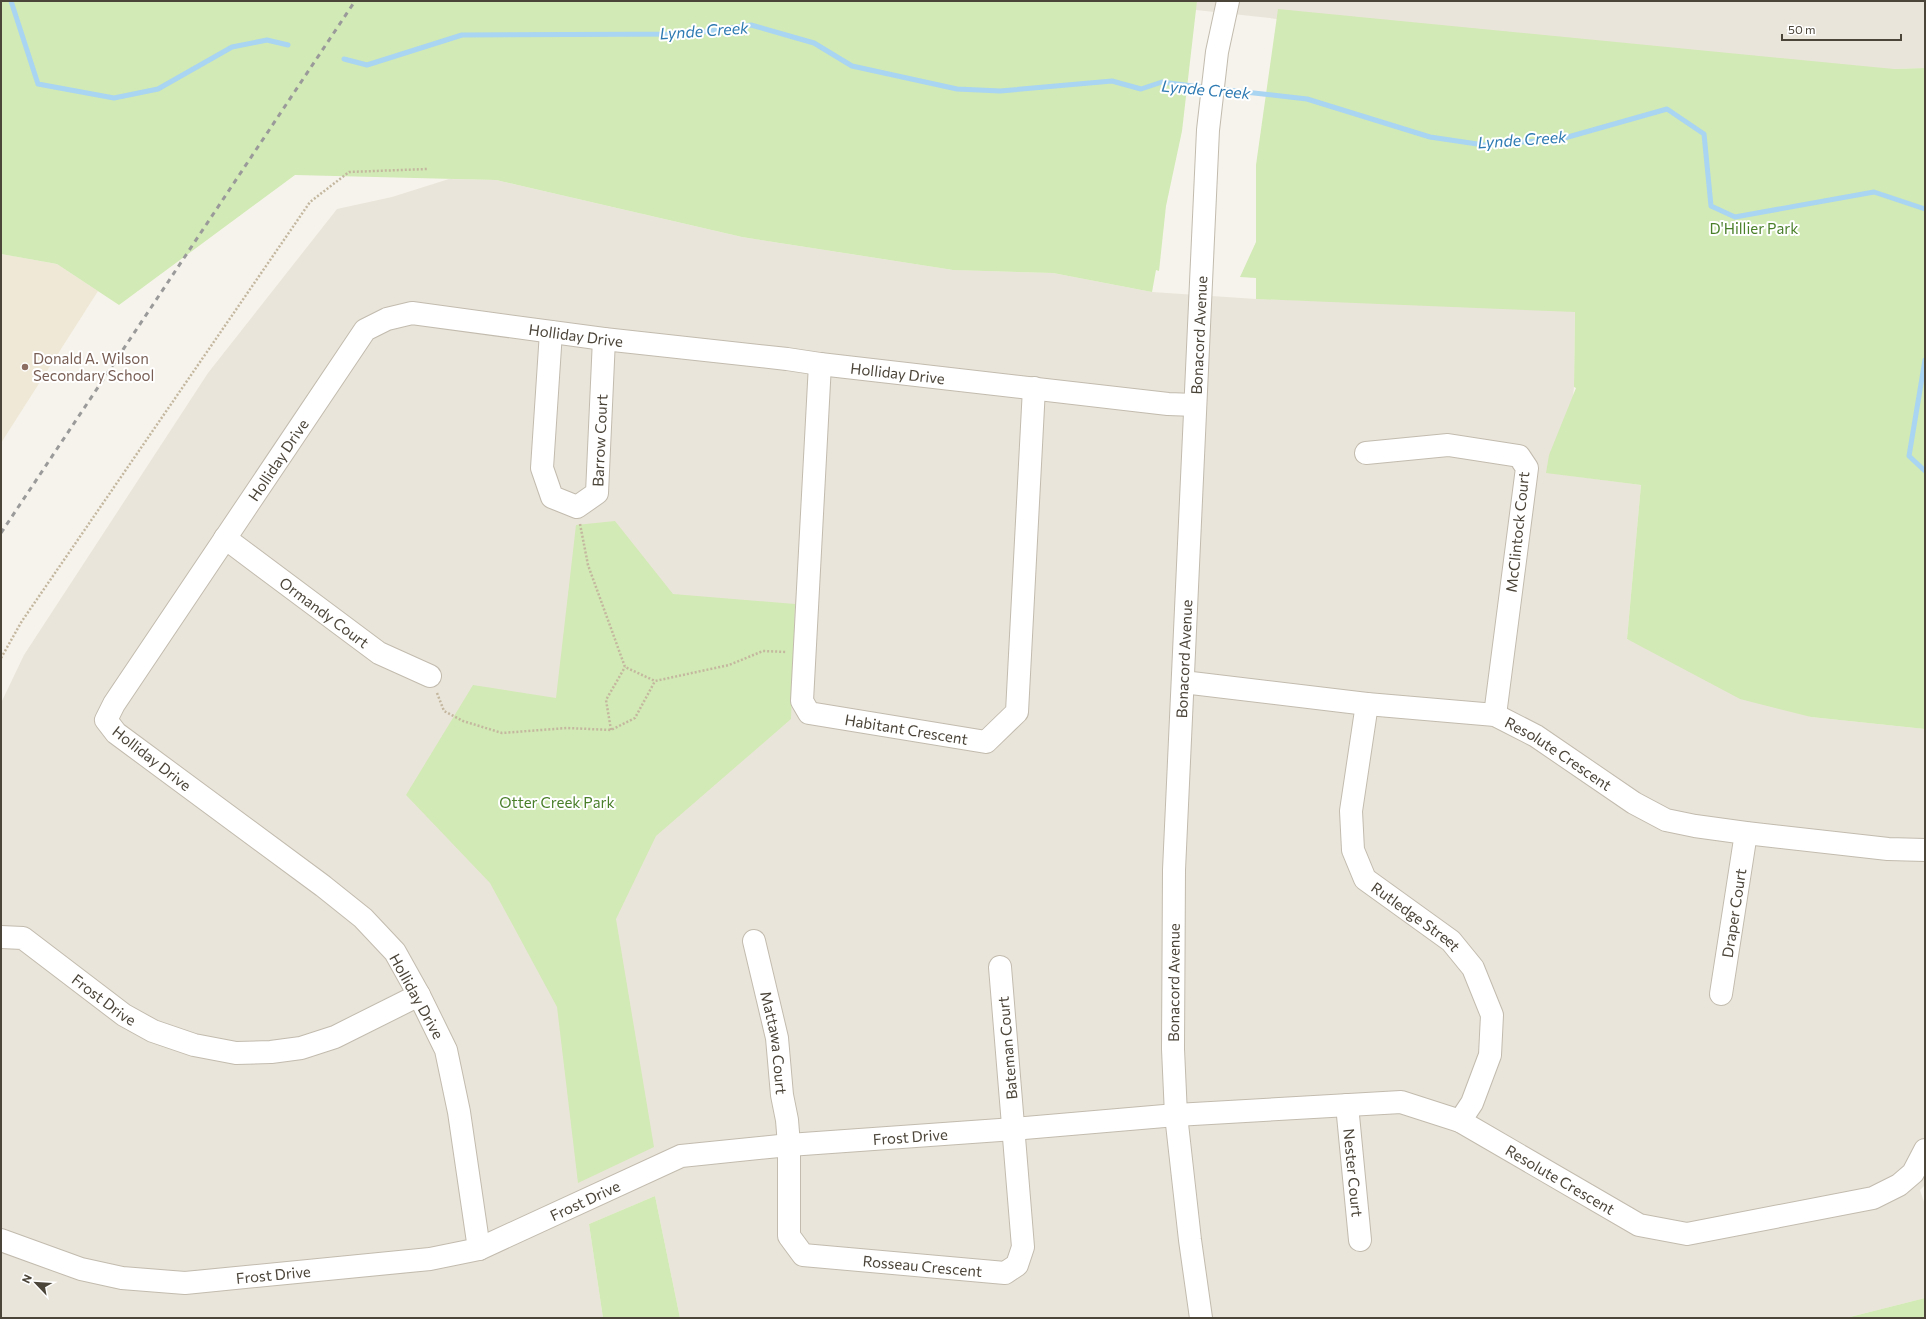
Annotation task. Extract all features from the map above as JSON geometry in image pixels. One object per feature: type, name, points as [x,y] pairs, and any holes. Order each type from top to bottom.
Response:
[{"type":"street","name":"Bonacord Avenue","points":[[1201,1318],[1190,1240],[1176,1115],[1173,1049],[1174,870],[1208,130],[1217,52],[1228,1]]},
{"type":"street","name":"Holliday Drive","points":[[479,1249],[459,1112],[446,1050],[420,995],[395,952],[363,918],[323,886],[116,733],[106,720],[114,704],[365,330],[387,319],[412,313],[604,339],[1168,404],[1195,405]]},
{"type":"street","points":[[551,332],[542,468],[552,497],[576,507]]},
{"type":"street","name":"Barrow Court","points":[[576,507],[597,493],[604,339]]},
{"type":"street","name":"Habitant Crescent","points":[[820,364],[802,701],[809,713],[986,742],[1017,712],[1034,388]]},
{"type":"street","name":"McClintock Court","points":[[1366,453],[1448,445],[1519,456],[1527,468],[1495,715]]},
{"type":"street","name":"Ormandy Court","points":[[225,538],[379,653],[430,676]]},
{"type":"street","name":"Resolute Crescent","points":[[1183,682],[1367,704],[1495,715],[1536,736],[1634,803],[1666,820],[1695,826],[1746,833],[1888,849],[1925,850]]},
{"type":"street","name":"Rutledge Street","points":[[1367,704],[1351,811],[1353,850],[1365,880],[1451,941],[1473,968],[1492,1015],[1490,1055],[1472,1103],[1460,1121]]},
{"type":"street","name":"Draper Court","points":[[1721,994],[1746,833]]},
{"type":"street","name":"Frost Drive","points":[[1,937],[23,938],[124,1015],[153,1031],[194,1045],[236,1052],[271,1052],[301,1048],[335,1036],[420,995]]},
{"type":"street","name":"Mattawa Court","points":[[754,941],[777,1038],[782,1095],[787,1120],[789,1145]]},
{"type":"street","name":"Bateman Court","points":[[1000,967],[1014,1129]]},
{"type":"street","name":"Resolute Crescent","points":[[1176,1115],[1401,1102],[1460,1121],[1639,1225],[1687,1234],[1873,1198],[1899,1185],[1913,1173],[1925,1150]]},
{"type":"street","name":"Nester Court","points":[[1348,1105],[1360,1240]]},
{"type":"street","name":"Frost Drive","points":[[1,1240],[81,1269],[122,1278],[186,1283],[430,1259],[479,1249],[680,1156],[789,1145],[1014,1129],[1176,1115]]},
{"type":"street","name":"Rosseau Crescent","points":[[789,1145],[789,1236],[803,1255],[1005,1273],[1017,1265],[1023,1247],[1014,1129]]},
{"type":"path","points":[[1,658],[22,621],[310,202],[349,172],[427,169]]},
{"type":"path","points":[[576,507],[588,565],[625,667],[655,681],[729,665],[763,651],[805,653]]},
{"type":"path","points":[[611,730],[606,700],[625,667]]},
{"type":"path","points":[[430,676],[444,711],[463,721],[502,733],[567,728],[611,730],[635,718],[655,681]]},
{"type":"shaded area","points":[[1113,1],[1925,1],[1925,68],[1730,74],[1351,27]]},
{"type":"shaded area","points":[[449,179],[496,180],[742,237],[953,270],[1053,273],[1152,292],[1256,299],[1575,308],[1574,387],[1565,475],[1641,485],[1627,639],[1811,717],[1925,729],[1925,1185],[1920,1190],[1925,1205],[1925,1298],[1846,1318],[680,1318],[655,1196],[589,1224],[603,1318],[1,1318],[1,703],[24,655],[208,373],[337,209],[392,197]]},
{"type":"shaded area","name":"Donald A. Wilson Secondary School","points":[[1,254],[57,264],[98,291],[1,443]]},
{"type":"green space","points":[[1,1],[1197,1],[1182,131],[1166,206],[1159,271],[1156,270],[1152,292],[1053,273],[953,270],[742,237],[496,180],[295,175],[119,305],[57,264],[1,254]]},
{"type":"green space","name":"D'Hillier Park","points":[[1278,9],[1894,69],[1925,68],[1925,729],[1811,717],[1740,699],[1627,639],[1641,485],[1546,473],[1549,455],[1576,388],[1574,387],[1575,312],[1256,299],[1256,278],[1240,277],[1256,242],[1256,165]]},
{"type":"green space","name":"Otter Creek Park","points":[[615,521],[673,594],[795,604],[791,719],[656,836],[616,919],[654,1147],[578,1183],[557,1007],[490,883],[406,795],[473,685],[556,698],[576,525]]},
{"type":"green space","points":[[655,1196],[680,1318],[603,1318],[589,1224]]},
{"type":"green space","points":[[1925,1298],[1925,1318],[1846,1318]]},
{"type":"waterway","name":"Lynde Creek","points":[[11,1],[38,84],[114,98],[158,89],[232,47],[267,40],[288,45]]},
{"type":"waterway","name":"Lynde Creek","points":[[344,59],[367,65],[462,35],[689,34],[751,25],[814,43],[852,66],[957,89],[1000,91],[1112,81],[1141,89],[1162,82],[1208,88]]},
{"type":"waterway","name":"Lynde Creek","points":[[1218,89],[1307,99],[1430,137],[1484,145],[1561,139],[1667,109],[1704,134],[1711,206],[1735,217],[1874,192],[1925,209]]},
{"type":"waterway","name":"Lynde Creek","points":[[1925,360],[1909,456],[1925,471]]},
{"type":"railway","points":[[1,533],[355,1]]},
{"type":"place","name":"Donald A. Wilson Secondary School","points":[[25,367]]}]
